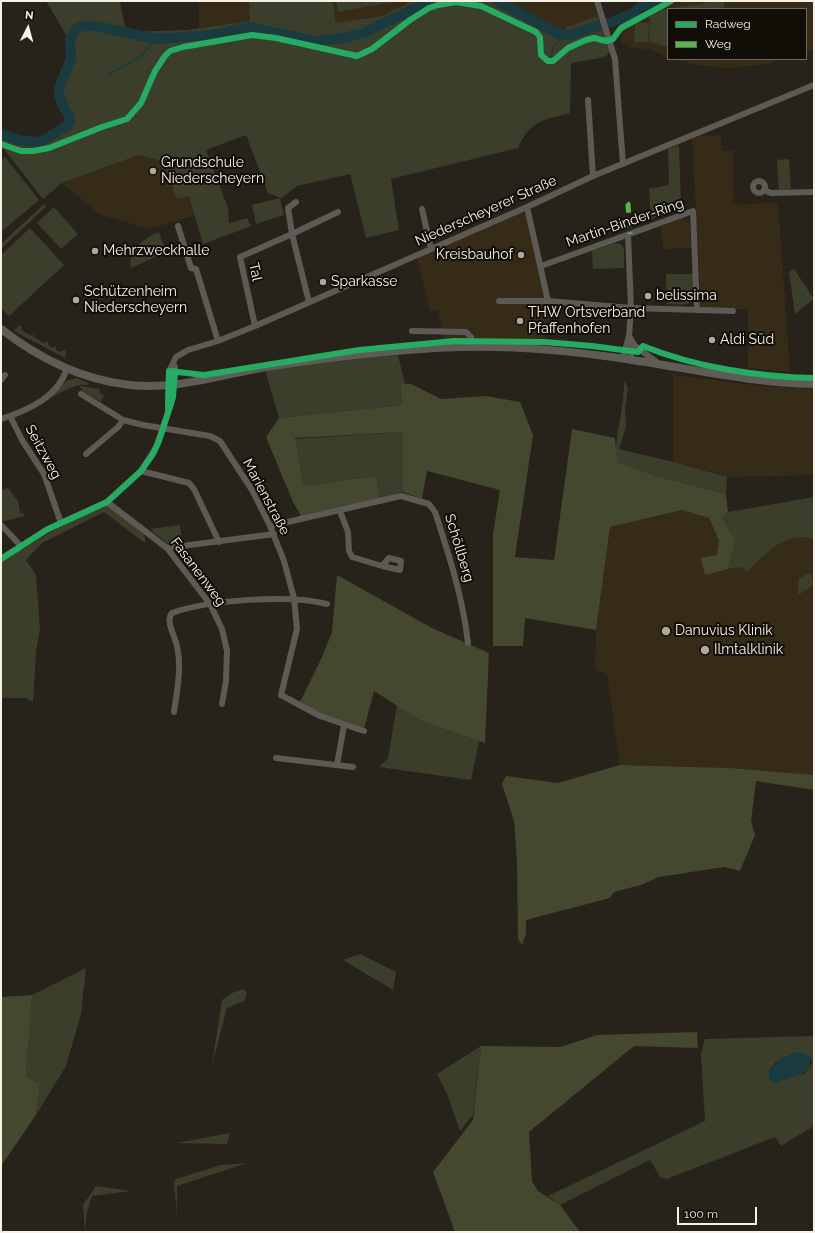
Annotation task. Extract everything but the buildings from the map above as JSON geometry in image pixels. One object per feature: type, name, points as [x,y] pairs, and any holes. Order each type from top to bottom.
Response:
[{"type":"main road","points":[[1,329],[25,347],[67,368],[103,381],[132,385],[171,385],[264,367],[363,354],[473,347],[558,351],[626,359],[749,379],[814,384]]},
{"type":"street","points":[[597,1],[615,63],[623,164]]},
{"type":"street","name":"Niederscheyerer Straße","points":[[1,559],[20,546],[61,523],[108,502],[141,471],[156,447],[163,429],[168,409],[171,385],[169,371],[176,357],[182,353],[218,341],[255,326],[527,207],[593,176],[814,85]]},
{"type":"street","points":[[588,100],[593,176]]},
{"type":"street","points":[[764,190],[771,193],[814,192]]},
{"type":"street","points":[[296,202],[288,208],[292,234],[309,302]]},
{"type":"street","points":[[527,207],[548,301]]},
{"type":"street","points":[[422,209],[431,249]]},
{"type":"street","name":"Martin-Binder-Ring","points":[[541,266],[693,211],[697,310]]},
{"type":"street","name":"Tal","points":[[255,326],[240,257],[338,212]]},
{"type":"street","points":[[178,226],[191,268],[196,269],[218,341]]},
{"type":"street","points":[[626,359],[631,308],[628,235]]},
{"type":"street","points":[[499,301],[548,301],[631,308],[733,311]]},
{"type":"street","points":[[412,332],[466,332],[471,337],[473,347]]},
{"type":"street","points":[[629,336],[633,344],[660,364]]},
{"type":"street","points":[[626,359],[633,344]]},
{"type":"street","points":[[1,419],[32,406],[49,396],[61,382],[67,368]]},
{"type":"street","name":"Marienstraße","points":[[81,394],[123,420],[163,429],[210,436],[220,441],[252,490],[274,534],[294,598],[297,629],[281,695],[320,716],[344,725]]},
{"type":"street","name":"Seitzweg","points":[[10,416],[17,433],[47,480],[56,514],[61,523]]},
{"type":"street","points":[[86,454],[120,425],[123,420]]},
{"type":"street","points":[[141,471],[185,481],[192,486],[219,542]]},
{"type":"street","name":"Schöllberg","points":[[270,526],[401,496],[429,504],[433,508],[462,603],[468,643]]},
{"type":"street","name":"Fasanenweg","points":[[108,502],[168,548],[210,604],[222,629],[227,651],[226,681],[222,704]]},
{"type":"street","points":[[340,511],[348,532],[350,555],[352,558],[382,566]]},
{"type":"street","points":[[1,525],[20,546]]},
{"type":"street","points":[[168,548],[274,534]]},
{"type":"street","points":[[174,712],[179,659],[177,645],[169,622],[170,614],[210,604],[294,598],[327,604]]},
{"type":"street","points":[[337,765],[344,725],[364,731]]},
{"type":"street","points":[[276,758],[353,767]]},
{"type":"shaded area","points":[[199,1],[249,1],[251,21],[199,28]]},
{"type":"shaded area","points":[[333,1],[412,1],[382,16],[336,23]]},
{"type":"shaded area","points":[[499,1],[592,1],[598,16],[562,32]]},
{"type":"shaded area","points":[[684,1],[814,1],[814,51],[807,51],[807,8],[667,8],[667,57],[651,49],[628,48],[627,43],[622,44],[621,37],[623,30],[631,23],[661,8]]},
{"type":"shaded area","points":[[677,60],[779,60],[767,64],[730,68],[697,65]]},
{"type":"shaded area","points":[[721,135],[722,151],[733,151],[734,202],[738,205],[778,202],[790,372],[748,368],[748,309],[701,309],[692,137]]},
{"type":"shaded area","name":"Grundschule Niederscheyern","points":[[140,155],[207,160],[227,217],[193,216],[149,229],[99,214],[62,183]]},
{"type":"shaded area","points":[[519,212],[527,214],[537,267],[550,305],[547,350],[445,348],[438,311],[430,311],[417,257]]},
{"type":"shaded area","points":[[681,218],[690,222],[691,248],[663,249],[661,226]]},
{"type":"shaded area","points":[[673,375],[761,386],[814,389],[814,475],[727,477],[673,462]]},
{"type":"shaded area","name":"Ilmtalklinik","points":[[682,510],[709,518],[814,519],[814,775],[730,768],[620,765],[607,674],[595,670],[596,630],[610,527]]},
{"type":"green space","points":[[46,1],[120,1],[126,32],[186,30],[250,21],[249,1],[333,1],[336,23],[382,16],[412,1],[499,1],[562,32],[567,27],[598,16],[610,52],[605,57],[571,63],[570,113],[545,120],[533,126],[518,148],[391,179],[399,230],[366,238],[350,174],[297,186],[282,198],[268,193],[246,135],[206,150],[228,208],[229,223],[247,218],[251,226],[203,244],[189,196],[177,199],[162,161],[139,155],[62,183],[43,199],[3,148],[1,150],[1,135],[24,144],[38,145],[36,139],[51,137],[74,124],[63,91],[68,79],[68,70],[75,62],[75,50]]},
{"type":"green space","points":[[336,1],[399,1],[338,12]]},
{"type":"green space","points":[[712,2],[724,2],[724,8],[674,8]]},
{"type":"green space","points":[[667,9],[667,47],[649,42],[650,16],[661,10]]},
{"type":"green space","points":[[635,22],[649,23],[648,42],[634,42]]},
{"type":"green space","points":[[679,145],[681,207],[651,219],[649,189],[669,185],[668,149]]},
{"type":"green space","points":[[5,157],[39,200],[1,232],[1,161]]},
{"type":"green space","points":[[789,159],[791,189],[779,190],[777,160]]},
{"type":"green space","points":[[280,198],[284,215],[256,224],[252,205]]},
{"type":"green space","points":[[44,204],[46,207],[1,249],[1,244]]},
{"type":"green space","points":[[54,207],[78,234],[61,249],[37,223]]},
{"type":"green space","points":[[30,228],[64,265],[9,316],[1,308],[1,255]]},
{"type":"green space","points":[[159,232],[166,252],[131,268],[130,262],[134,250],[143,241]]},
{"type":"green space","points":[[615,243],[621,244],[624,250],[624,268],[593,269],[592,251]]},
{"type":"green space","points":[[794,269],[814,299],[795,314],[789,272]]},
{"type":"green space","points":[[666,274],[693,274],[692,301],[684,304],[667,304]]},
{"type":"green space","points":[[19,325],[22,327],[21,330],[32,336],[34,334],[34,337],[44,343],[48,341],[48,345],[53,348],[56,346],[56,350],[61,352],[64,350],[66,352],[65,358],[14,331]]},
{"type":"green space","points":[[397,351],[405,384],[400,384],[402,405],[279,418],[264,367]]},
{"type":"green space","points":[[76,378],[89,383],[88,385],[77,385],[50,398],[66,381]]},
{"type":"green space","points":[[624,380],[628,388],[625,407],[626,427],[619,449],[727,477],[726,494],[656,476],[616,462]]},
{"type":"green space","points":[[400,384],[411,384],[441,399],[486,396],[520,402],[533,435],[515,557],[554,560],[572,429],[615,438],[617,462],[656,476],[726,494],[728,512],[722,517],[735,541],[728,569],[705,575],[701,558],[717,555],[719,540],[709,518],[682,510],[610,527],[596,630],[525,618],[523,646],[493,646],[493,534],[500,490],[427,471],[422,499],[403,492],[403,432],[295,438],[303,486],[376,476],[380,498],[301,516],[293,502],[266,437],[279,418],[402,405]]},
{"type":"green space","points":[[80,386],[100,389],[99,393],[104,395],[101,402],[82,391]]},
{"type":"green space","points":[[404,432],[403,492],[380,498],[376,476],[303,486],[294,439]]},
{"type":"green space","points":[[8,488],[18,501],[20,513],[23,513],[24,516],[1,522],[1,490]]},
{"type":"green space","points":[[814,497],[814,539],[803,537],[785,541],[769,551],[747,572],[740,567],[728,569],[735,541],[722,517],[728,512]]},
{"type":"green space","points":[[106,504],[120,513],[145,536],[145,543],[104,512],[42,543],[26,560],[36,575],[40,628],[36,652],[33,702],[26,698],[1,698],[1,562],[56,529]]},
{"type":"green space","points":[[180,525],[182,543],[169,545],[150,529]]},
{"type":"green space","points":[[811,573],[814,584],[797,596],[799,578]]},
{"type":"green space","points":[[337,575],[432,628],[489,653],[485,743],[423,722],[374,691],[364,729],[346,724],[299,704],[322,657],[332,632]]},
{"type":"green space","points":[[397,705],[423,722],[479,741],[471,780],[379,767],[388,758]]},
{"type":"green space","points":[[620,765],[730,768],[814,775],[814,790],[756,781],[751,821],[755,835],[740,871],[724,867],[659,877],[641,885],[614,892],[610,898],[526,920],[526,934],[522,945],[518,939],[517,862],[514,821],[502,784],[506,776],[558,783]]},
{"type":"green space","points":[[360,954],[396,972],[393,990],[343,960]]},
{"type":"green space","points":[[86,968],[81,1014],[66,1066],[36,1115],[40,1084],[26,1076],[32,995]]},
{"type":"green space","points":[[244,989],[247,994],[244,1001],[227,1008],[212,1065],[222,1000],[234,992]]},
{"type":"green space","points":[[32,995],[26,1076],[40,1084],[36,1115],[1,1166],[1,997]]},
{"type":"green space","points":[[697,1032],[698,1048],[634,1046],[529,1132],[532,1181],[538,1191],[560,1205],[580,1232],[455,1232],[433,1172],[473,1120],[481,1046],[560,1047],[597,1035]]},
{"type":"green space","points":[[814,1036],[814,1126],[781,1146],[775,1137],[667,1179],[660,1177],[650,1160],[560,1205],[548,1196],[705,1121],[701,1053],[705,1039]],"holes":[[[795,1053],[810,1056],[812,1063],[804,1074],[787,1078],[770,1070],[776,1062]]]},
{"type":"green space","points":[[481,1046],[473,1115],[460,1131],[447,1094],[437,1074]]},
{"type":"green space","points":[[230,1133],[227,1144],[176,1143]]},
{"type":"green space","points":[[247,1163],[177,1186],[177,1217],[174,1183],[176,1179],[221,1165]]},
{"type":"green space","points":[[96,1186],[131,1191],[92,1196],[87,1212],[85,1232],[83,1205]]},
{"type":"water","points":[[798,1052],[810,1056],[808,1068],[799,1075],[774,1083],[770,1081],[769,1072],[779,1060]]},
{"type":"waterway","points":[[1,134],[19,140],[36,142],[44,140],[68,125],[70,117],[62,105],[59,95],[59,88],[71,58],[70,38],[76,29],[83,26],[95,26],[156,39],[212,35],[249,27],[315,41],[343,38],[366,32],[430,1]]},
{"type":"waterway","points":[[498,1],[560,35],[572,35],[601,25]]},
{"type":"waterway","points":[[608,23],[630,15],[641,6],[655,1]]},
{"type":"waterway","points":[[551,58],[553,47],[566,36]]},
{"type":"waterway","points":[[107,75],[139,58],[156,39]]},
{"type":"marked path","points":[[627,203],[630,234]]},
{"type":"cycle path","points":[[1,144],[21,151],[33,151],[49,148],[102,127],[127,119],[141,103],[155,71],[165,56],[170,51],[183,47],[252,35],[276,38],[357,56],[372,49],[410,20],[429,8],[456,2],[481,6],[536,32],[540,37],[541,55],[548,61],[553,61],[568,48],[586,40],[594,38],[606,41],[613,39],[621,28],[671,1]]},
{"type":"cycle path","points":[[168,409],[169,371],[204,375],[359,350],[454,341],[545,342],[638,352],[643,346],[684,360],[727,370],[771,376],[814,378]]},
{"type":"cycle path","points":[[1,559],[48,529],[107,502],[141,471],[153,454],[159,441],[173,397],[175,371]]},
{"type":"place","name":"Grundschule Niederscheyern","points":[[153,171]]},
{"type":"place","name":"Mehrzweckhalle","points":[[95,251]]},
{"type":"place","name":"Kreisbauhof","points":[[521,255]]},
{"type":"place","name":"Sparkasse","points":[[323,282]]},
{"type":"place","name":"belissima","points":[[648,296]]},
{"type":"place","name":"Schützenheim Niederscheyern","points":[[76,300]]},
{"type":"place","name":"THW Ortsverband Pfaffenhofen","points":[[520,321]]},
{"type":"place","name":"Aldi Süd","points":[[712,340]]},
{"type":"place","name":"Danuvius Klinik","points":[[666,631]]},
{"type":"place","name":"Ilmtalklinik","points":[[705,650]]}]
